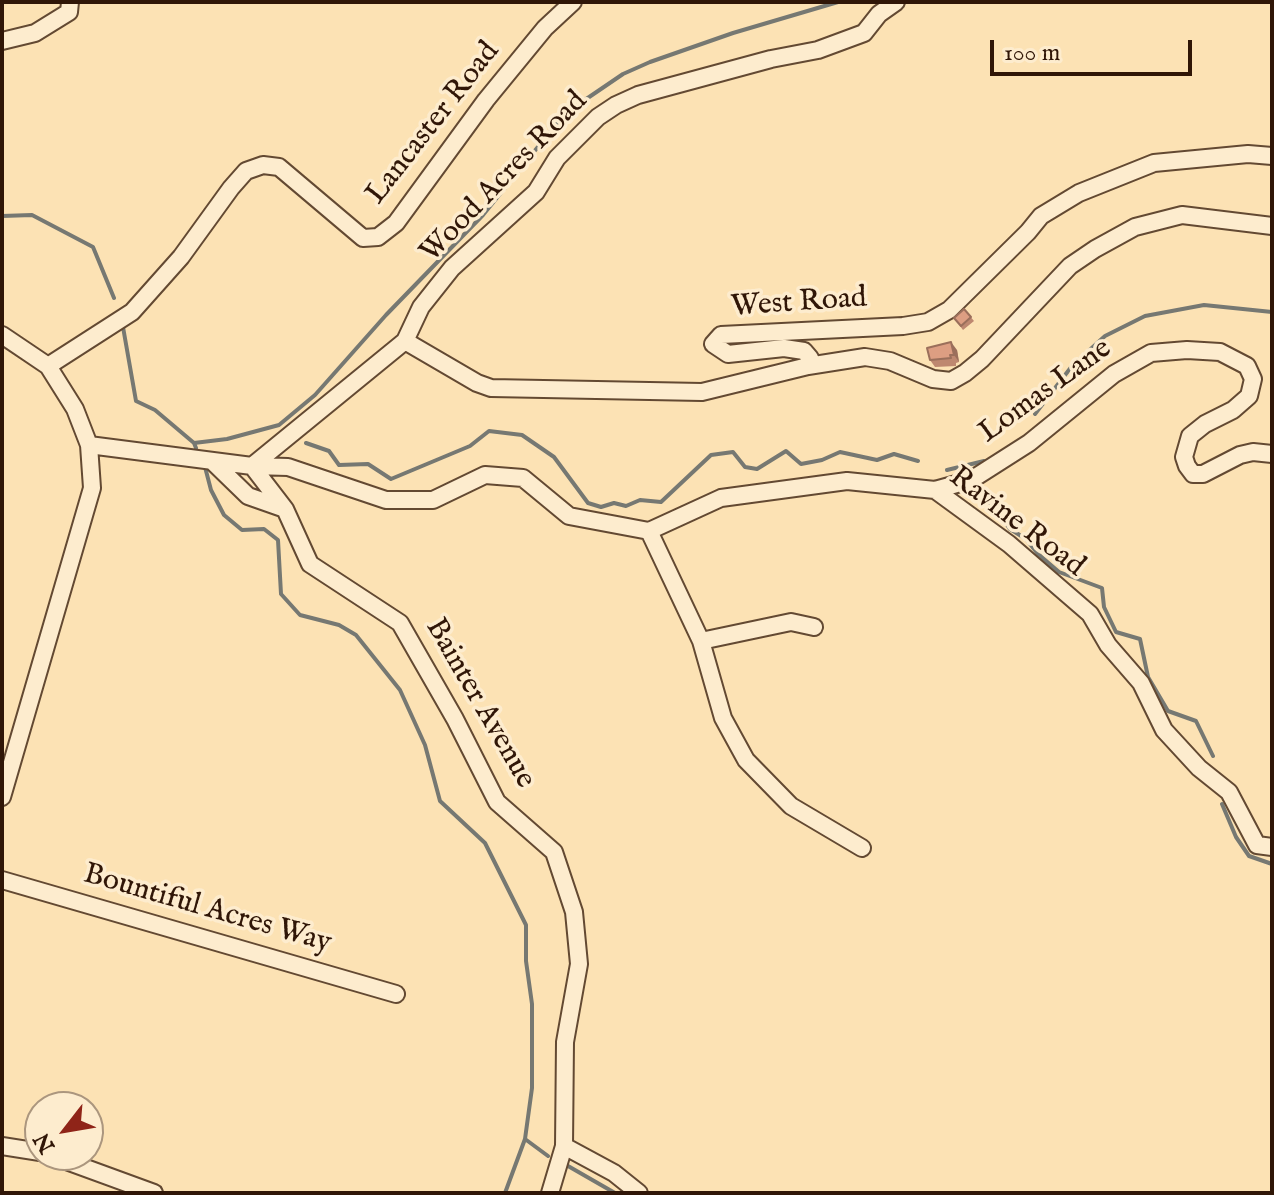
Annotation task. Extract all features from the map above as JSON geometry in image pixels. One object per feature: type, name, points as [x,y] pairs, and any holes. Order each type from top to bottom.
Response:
[{"type":"street","points":[[2,41],[35,33],[69,12],[70,2]]},
{"type":"street","name":"Lancaster Road","points":[[48,366],[132,312],[181,257],[246,171],[258,167],[279,167],[306,193],[363,238],[378,237],[396,223],[486,100],[545,28],[573,2]]},
{"type":"street","name":"Wood Acres Road","points":[[252,466],[405,341],[421,307],[452,268],[536,192],[557,158],[598,117],[638,95],[771,59],[818,50],[864,33],[879,14],[896,2]]},
{"type":"street","name":"West Road","points":[[405,341],[491,388],[702,392],[808,366],[810,358],[804,351],[784,348],[728,354],[713,344],[721,335],[903,326],[928,322],[949,310],[1041,216],[1079,193],[1154,163],[1248,154],[1272,156]]},
{"type":"street","points":[[808,366],[865,357],[890,361],[933,379],[951,381],[982,359],[1070,266],[1135,227],[1182,215],[1272,226]]},
{"type":"street","points":[[2,335],[48,366],[75,409],[89,445],[92,488],[2,797]]},
{"type":"street","name":"Lomas Lane","points":[[935,490],[971,480],[1029,443],[1114,374],[1151,353],[1220,352],[1247,366],[1253,379],[1249,396],[1233,410],[1205,424],[1190,436],[1184,457],[1193,474],[1203,474],[1240,455],[1253,452],[1272,454]]},
{"type":"street","points":[[89,445],[252,466],[288,467],[386,500],[433,500],[485,475],[523,478],[569,516],[649,531],[701,641],[723,718],[746,760],[791,806],[856,844]]},
{"type":"street","points":[[211,461],[248,496],[285,509]]},
{"type":"street","name":"Bainter Avenue","points":[[252,466],[285,509],[310,564],[400,623],[455,719],[497,802],[554,852],[574,912],[579,964],[565,1042],[564,1146],[550,1193]]},
{"type":"street","name":"Ravine Road","points":[[649,531],[721,498],[847,481],[935,490],[1009,544],[1090,614],[1108,645],[1141,683],[1164,730],[1199,768],[1229,792],[1257,845],[1272,847]]},
{"type":"street","points":[[701,641],[791,622],[814,627]]},
{"type":"street","name":"Bountiful Acres Way","points":[[2,880],[396,994]]},
{"type":"street","points":[[2,1146],[24,1149]]},
{"type":"street","points":[[564,1146],[614,1173],[639,1193]]},
{"type":"street","points":[[94,1171],[154,1193]]},
{"type":"building","points":[[964,309],[971,317],[961,326],[954,318]]},
{"type":"building","points":[[951,342],[954,355],[950,355],[951,358],[930,360],[927,348]]},
{"type":"waterway","points":[[194,443],[227,439],[279,425],[315,395],[386,315],[483,215],[558,122],[573,108],[623,74],[650,62],[838,2]]},
{"type":"waterway","points":[[2,216],[32,215],[93,247],[114,298]]},
{"type":"waterway","points":[[1035,414],[1072,366],[1105,336],[1145,316],[1204,305],[1272,312]]},
{"type":"waterway","points":[[123,327],[136,401],[155,410],[196,448]]},
{"type":"waterway","points":[[306,443],[329,451],[339,465],[368,464],[391,479],[470,446],[489,431],[522,435],[554,457],[588,503],[601,507],[614,503],[626,506],[640,500],[661,502],[711,455],[733,452],[745,467],[757,469],[786,451],[801,464],[840,452],[877,460],[894,454],[918,461]]},
{"type":"waterway","points":[[947,470],[984,461]]},
{"type":"waterway","points":[[205,467],[211,490],[224,515],[242,530],[264,529],[278,540],[281,594],[300,615],[339,625],[356,635],[400,690],[425,745],[440,801],[485,843],[526,925],[526,961],[532,1004],[532,1088],[525,1139],[505,1193]]},
{"type":"waterway","points":[[968,495],[997,510],[1010,529],[1026,539],[1059,572],[1102,588],[1104,607],[1116,632],[1140,639],[1148,677],[1168,711],[1196,721],[1213,756]]},
{"type":"waterway","points":[[1222,804],[1236,837],[1249,856],[1272,864]]},
{"type":"waterway","points":[[525,1139],[548,1156]]},
{"type":"waterway","points":[[568,1166],[615,1193]]}]
